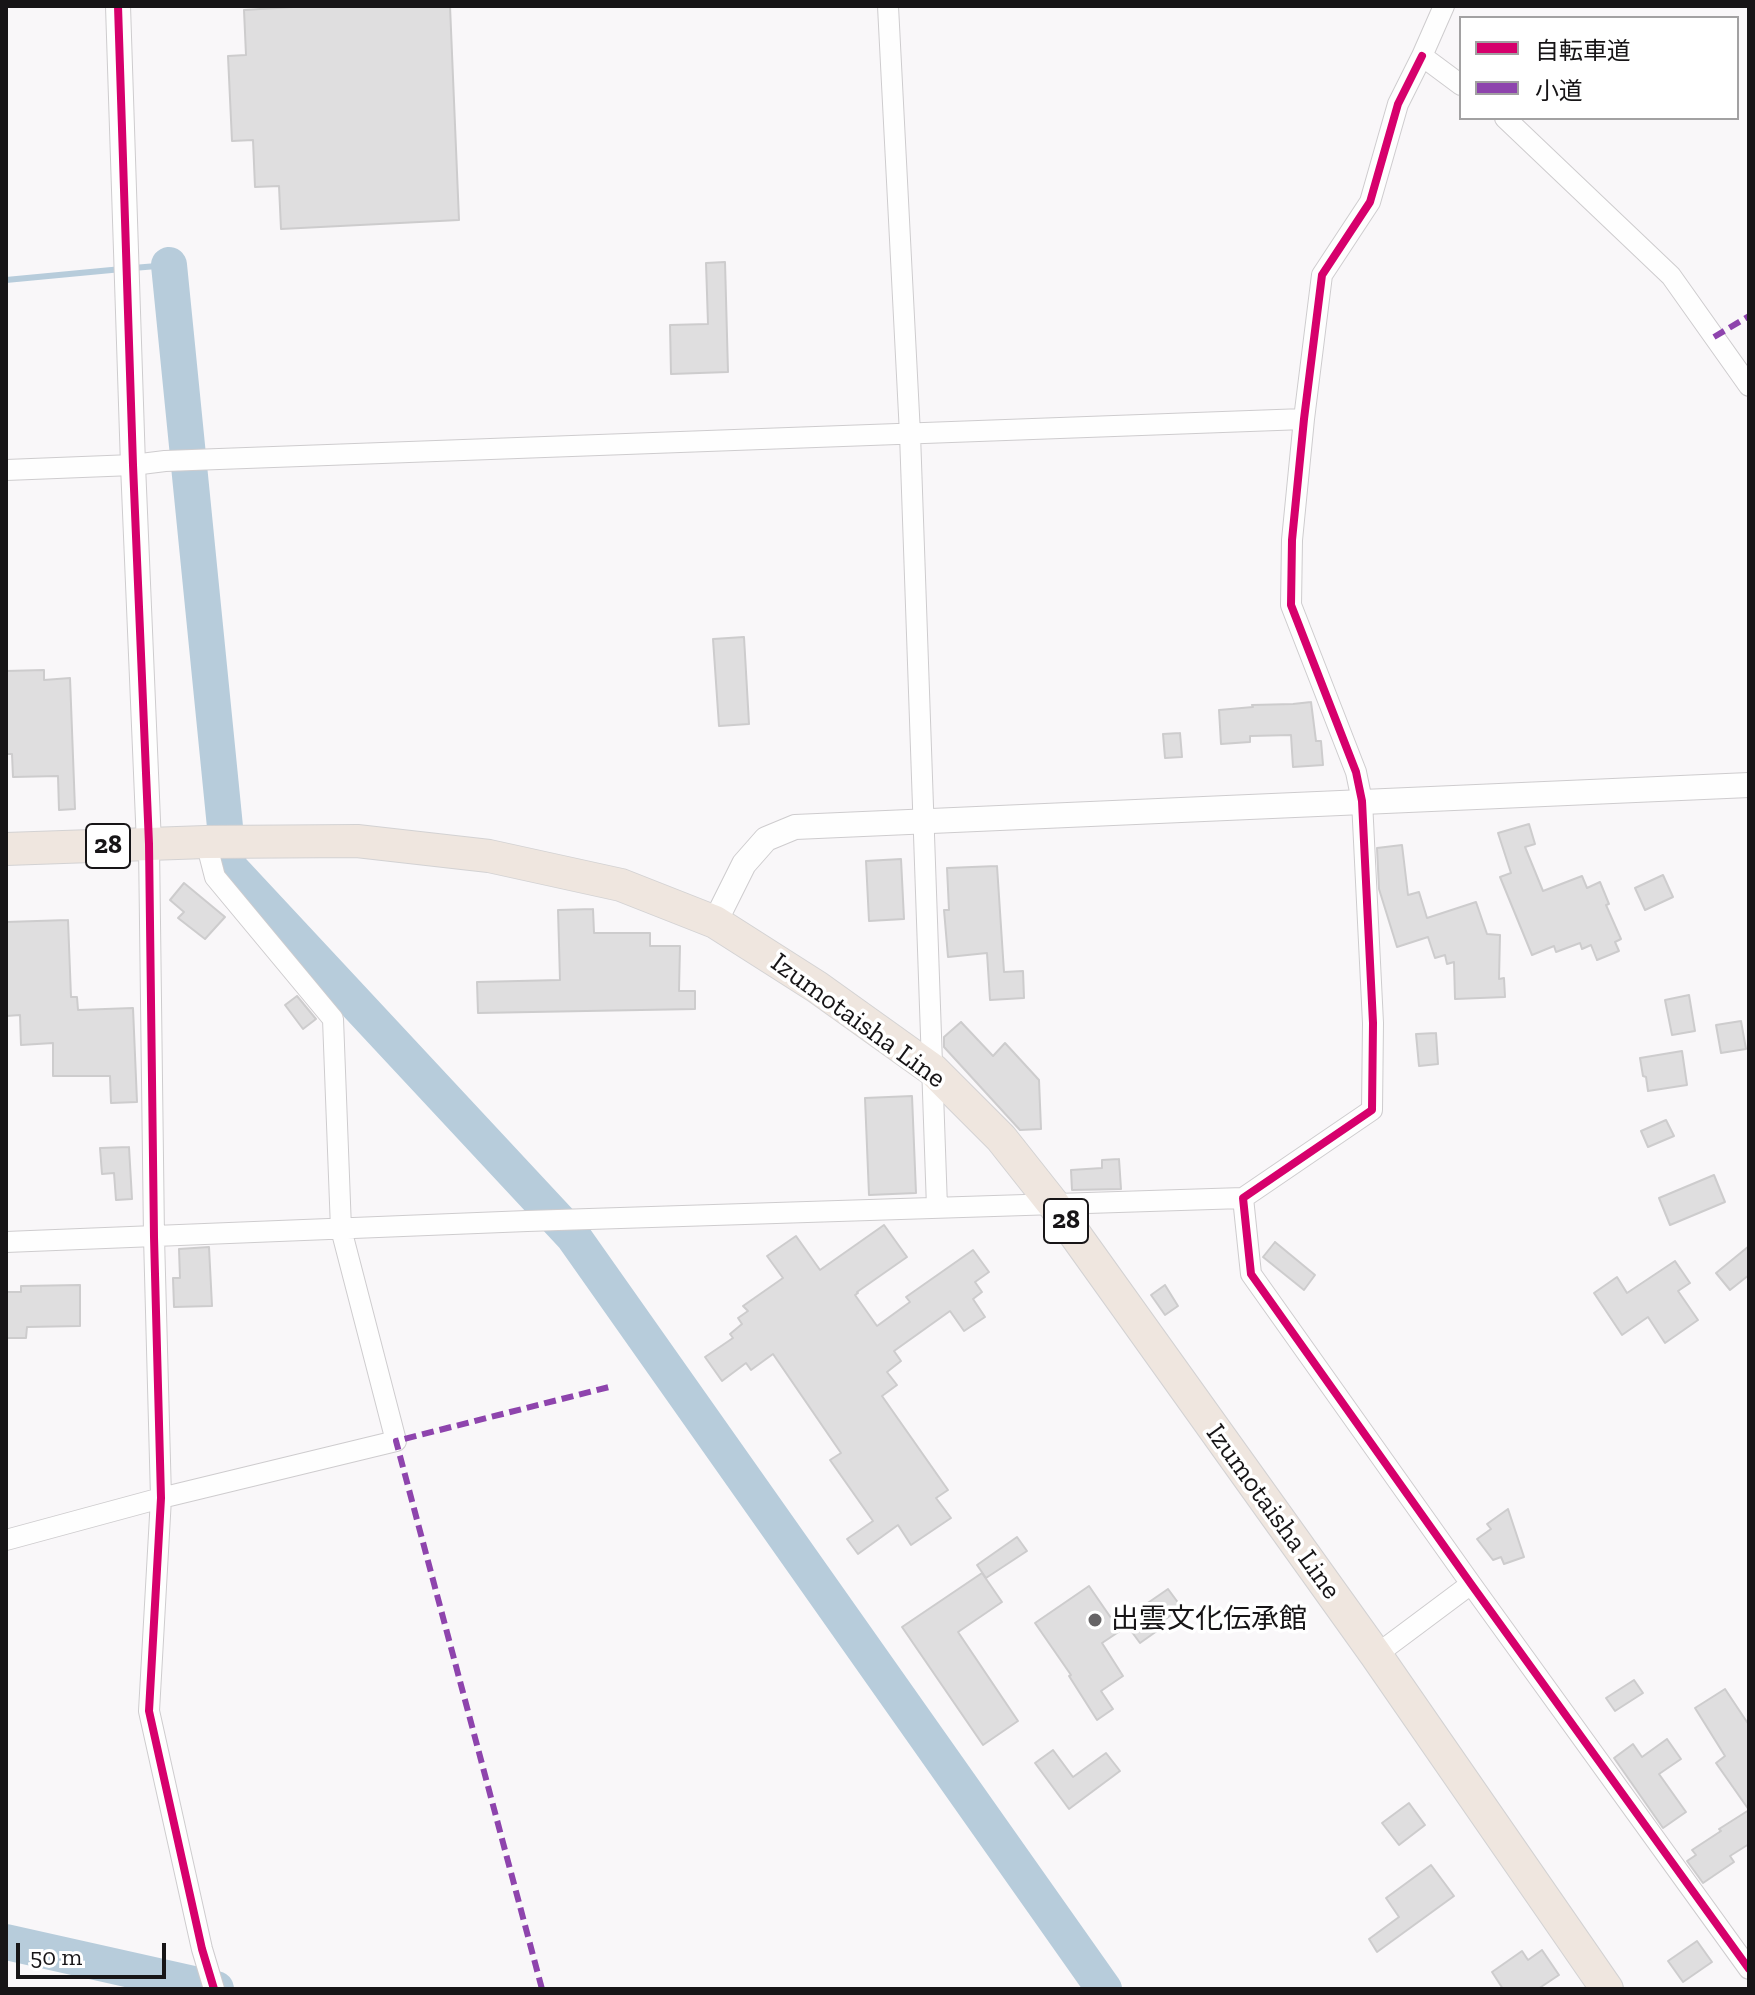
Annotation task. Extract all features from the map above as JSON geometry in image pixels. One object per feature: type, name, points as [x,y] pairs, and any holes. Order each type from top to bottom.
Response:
[{"type":"main road","name":"Izumotaisha Line","points":[[6,849],[357,841],[489,856],[621,885],[715,922],[817,987],[933,1070],[1001,1138],[1054,1205],[1376,1655],[1596,1985]]},
{"type":"street","points":[[118,6],[149,844],[161,1498],[149,1711],[202,1949],[214,1989]]},
{"type":"street","points":[[888,6],[910,434],[937,1207]]},
{"type":"street","points":[[6,1242],[527,1221],[1243,1198],[1372,1110],[1373,1023],[1362,801],[1356,772],[1291,605],[1292,540],[1322,275],[1370,202],[1398,104],[1444,6]]},
{"type":"street","points":[[1422,56],[1459,84]]},
{"type":"street","points":[[1507,120],[1671,276],[1749,386]]},
{"type":"street","points":[[6,470],[165,461],[1304,419]]},
{"type":"street","points":[[715,922],[744,864],[766,839],[795,827],[1749,785]]},
{"type":"street","points":[[6,1540],[161,1498],[396,1441],[341,1229],[333,1019],[215,877],[208,842]]},
{"type":"street","points":[[1243,1198],[1251,1274],[1749,1969]]},
{"type":"street","points":[[1376,1655],[1471,1584]]},
{"type":"building","points":[[310,6],[450,6],[459,220],[281,229],[279,186],[255,187],[253,140],[232,141],[228,56],[246,55],[244,10]]},
{"type":"building","points":[[725,262],[728,372],[671,374],[670,325],[708,324],[706,263]]},
{"type":"building","points":[[744,637],[749,724],[719,726],[713,639]]},
{"type":"building","points":[[44,670],[44,680],[70,678],[75,809],[59,810],[58,776],[13,777],[12,754],[6,754],[6,671]]},
{"type":"building","points":[[1311,702],[1316,741],[1321,741],[1323,765],[1293,767],[1291,735],[1250,736],[1250,742],[1221,744],[1219,710]]},
{"type":"building","points":[[1180,733],[1182,757],[1165,758],[1163,734]]},
{"type":"building","points":[[1529,824],[1535,844],[1525,847],[1543,891],[1582,876],[1587,888],[1600,882],[1621,939],[1615,942],[1619,951],[1597,960],[1591,945],[1582,949],[1580,943],[1556,952],[1554,946],[1532,955],[1500,877],[1511,873],[1498,833]]},
{"type":"building","points":[[1402,845],[1408,895],[1419,892],[1427,918],[1476,902],[1487,934],[1500,935],[1499,979],[1504,978],[1505,997],[1455,999],[1454,962],[1447,964],[1445,955],[1435,958],[1428,937],[1397,947],[1379,889],[1377,848]]},
{"type":"building","points":[[901,859],[904,919],[869,921],[866,861]]},
{"type":"building","points":[[997,866],[1004,972],[1023,971],[1024,998],[990,1000],[987,953],[948,957],[944,910],[949,910],[947,868]]},
{"type":"building","points":[[1663,875],[1673,897],[1645,910],[1635,888]]},
{"type":"building","points":[[184,883],[225,917],[205,939],[178,918],[184,912],[170,900]]},
{"type":"building","points":[[593,909],[594,933],[650,933],[650,946],[680,946],[679,991],[695,991],[695,1009],[478,1013],[477,982],[560,980],[558,910]]},
{"type":"building","points":[[68,920],[71,997],[77,997],[78,1010],[133,1008],[137,1102],[111,1103],[110,1076],[53,1076],[53,1043],[21,1045],[20,1015],[6,1016],[6,922]]},
{"type":"building","points":[[1689,995],[1695,1031],[1672,1035],[1665,1000]]},
{"type":"building","points":[[297,996],[316,1019],[303,1029],[285,1005]]},
{"type":"building","points":[[1741,1021],[1746,1049],[1721,1053],[1716,1025]]},
{"type":"building","points":[[961,1022],[993,1056],[1005,1043],[1039,1080],[1041,1129],[1020,1130],[944,1047],[944,1037]]},
{"type":"building","points":[[1436,1033],[1438,1064],[1419,1066],[1416,1034]]},
{"type":"building","points":[[1682,1051],[1687,1085],[1648,1091],[1640,1058]]},
{"type":"building","points":[[912,1096],[916,1193],[869,1195],[865,1098]]},
{"type":"building","points":[[1666,1120],[1674,1136],[1648,1147],[1641,1131]]},
{"type":"building","points":[[129,1147],[132,1199],[116,1200],[114,1173],[102,1174],[100,1148]]},
{"type":"building","points":[[1119,1159],[1121,1189],[1072,1190],[1071,1170],[1102,1168],[1102,1160]]},
{"type":"building","points":[[1714,1175],[1725,1202],[1670,1225],[1659,1198]]},
{"type":"building","points":[[884,1225],[907,1257],[855,1295],[877,1326],[910,1302],[906,1297],[973,1250],[989,1272],[975,1282],[982,1292],[973,1299],[985,1317],[964,1331],[950,1311],[894,1351],[901,1361],[887,1372],[897,1385],[882,1396],[948,1490],[936,1498],[951,1518],[911,1545],[898,1525],[858,1554],[847,1539],[873,1521],[830,1460],[841,1453],[773,1354],[751,1370],[746,1363],[722,1381],[705,1357],[733,1338],[730,1334],[742,1324],[738,1318],[748,1311],[743,1306],[783,1278],[767,1256],[796,1236],[820,1270]]},
{"type":"building","points":[[1275,1242],[1315,1275],[1304,1290],[1263,1257]]},
{"type":"building","points":[[1749,1246],[1749,1275],[1730,1290],[1716,1273]]},
{"type":"building","points":[[209,1247],[212,1306],[174,1307],[173,1278],[180,1278],[179,1249]]},
{"type":"building","points":[[1675,1261],[1690,1283],[1678,1291],[1698,1320],[1665,1343],[1648,1317],[1622,1335],[1594,1293],[1617,1277],[1627,1293]]},
{"type":"building","points":[[80,1285],[80,1326],[27,1327],[26,1338],[6,1338],[6,1292],[21,1292],[21,1286]]},
{"type":"building","points":[[1165,1285],[1178,1306],[1165,1315],[1151,1295]]},
{"type":"building","points":[[1508,1509],[1524,1557],[1504,1564],[1501,1557],[1493,1560],[1477,1539],[1491,1529],[1487,1524]]},
{"type":"building","points":[[1017,1537],[1027,1551],[986,1578],[977,1565]]},
{"type":"building","points":[[982,1573],[1002,1602],[958,1632],[1018,1721],[983,1745],[902,1627]]},
{"type":"building","points":[[1089,1586],[1120,1631],[1102,1643],[1123,1676],[1101,1691],[1113,1709],[1097,1720],[1035,1623]]},
{"type":"building","points":[[1168,1589],[1182,1608],[1161,1622],[1164,1626],[1140,1643],[1123,1620]]},
{"type":"building","points":[[1634,1680],[1643,1693],[1615,1711],[1606,1698]]},
{"type":"building","points":[[1725,1689],[1749,1725],[1749,1810],[1716,1763],[1725,1756],[1695,1708]]},
{"type":"building","points":[[1667,1739],[1681,1759],[1659,1774],[1686,1812],[1663,1828],[1614,1758],[1633,1744],[1642,1757]]},
{"type":"building","points":[[1053,1750],[1073,1777],[1106,1753],[1120,1771],[1069,1809],[1035,1763]]},
{"type":"building","points":[[1409,1803],[1425,1825],[1399,1845],[1382,1823]]},
{"type":"building","points":[[1749,1810],[1749,1844],[1730,1856],[1734,1862],[1703,1883],[1687,1861],[1696,1855],[1692,1850]]},
{"type":"building","points":[[1431,1865],[1454,1896],[1377,1952],[1369,1939],[1399,1917],[1386,1898]]},
{"type":"building","points":[[1697,1941],[1712,1962],[1683,1982],[1668,1961]]},
{"type":"building","points":[[1542,1950],[1559,1975],[1538,1989],[1503,1989],[1492,1972],[1522,1951],[1528,1960]]},
{"type":"waterway","points":[[133,268],[169,265]]},
{"type":"waterway","points":[[169,265],[229,867],[573,1236],[1104,1989]]},
{"type":"waterway","points":[[6,280],[122,269]]},
{"type":"waterway","points":[[6,1942],[216,1989]]},
{"type":"marked path","points":[[1714,337],[1749,316]]},
{"type":"marked path","points":[[542,1989],[396,1441],[613,1386]]},
{"type":"cycle path","points":[[118,6],[149,844],[161,1498],[149,1711],[202,1949],[214,1989]]},
{"type":"cycle path","points":[[1422,56],[1398,104],[1370,202],[1322,275],[1292,540],[1291,605],[1356,772],[1362,801],[1373,1023],[1372,1110],[1243,1198],[1251,1274],[1749,1969]]},
{"type":"place","name":"出雲文化伝承館","points":[[1095,1620]]}]
